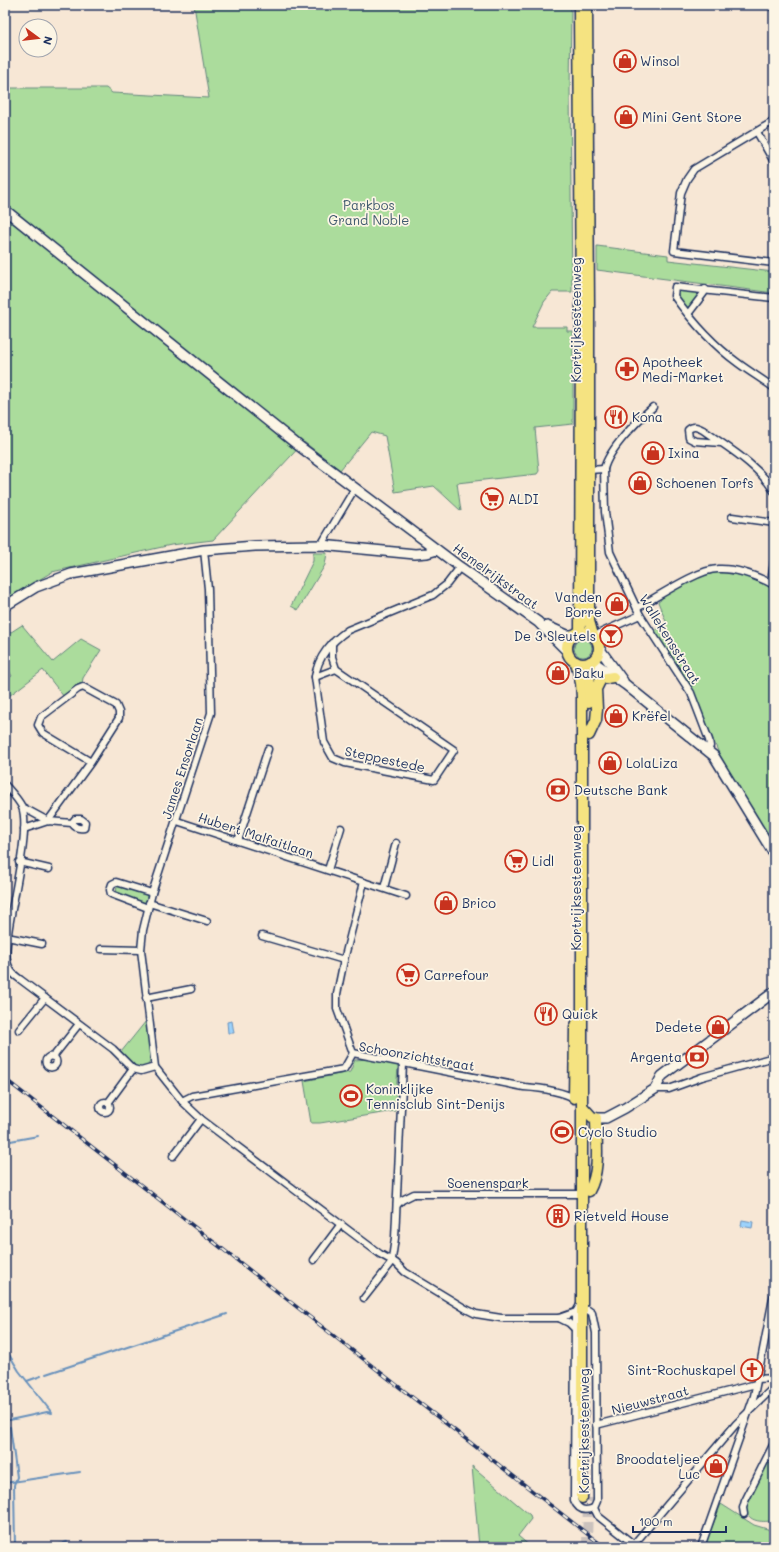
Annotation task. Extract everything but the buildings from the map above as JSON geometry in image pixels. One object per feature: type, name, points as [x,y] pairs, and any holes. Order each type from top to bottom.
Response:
[{"type":"main road","name":"Kortrijksesteenweg","points":[[577,634],[582,313],[579,5]]},
{"type":"main road","name":"Kortrijksesteenweg","points":[[587,5],[589,621],[594,636]]},
{"type":"main road","points":[[587,632],[594,636],[599,648],[597,656],[591,662],[586,664],[576,662],[570,658],[567,651],[569,640],[577,634],[587,632]]},
{"type":"main road","name":"Kortrijksesteenweg","points":[[576,662],[582,692],[583,1009],[589,1113],[596,1173],[594,1182],[585,1192],[590,1312],[585,1498],[582,1297],[585,1192],[589,1113],[589,735],[591,662]]},
{"type":"main road","points":[[589,735],[596,720],[597,685],[601,679],[613,677]]},
{"type":"main road","points":[[574,1098],[574,1028],[583,1009]]},
{"type":"street","points":[[771,5],[774,8]]},
{"type":"street","points":[[774,121],[694,169],[687,179],[681,193],[674,251],[774,263]]},
{"type":"street","points":[[757,132],[774,162]]},
{"type":"street","points":[[5,210],[294,442],[437,550]]},
{"type":"street","points":[[774,298],[705,289],[675,287],[674,296],[718,347],[774,388]]},
{"type":"street","points":[[688,314],[704,293],[705,289]]},
{"type":"street","points":[[589,470],[604,469],[606,463],[638,420],[653,407]]},
{"type":"street","points":[[721,443],[689,438],[688,430],[691,427],[703,430],[752,465],[766,479],[774,491]]},
{"type":"street","name":"Wallekensstraat","points":[[604,469],[605,512],[610,552],[640,615],[691,693],[709,740],[710,746],[708,750]]},
{"type":"street","points":[[321,545],[323,539],[336,521],[355,488]]},
{"type":"street","points":[[732,517],[774,523]]},
{"type":"street","name":"Hemelrijkstraat","points":[[5,606],[36,587],[70,574],[204,550],[255,546],[321,545],[415,554],[428,553],[437,550],[538,622],[560,633],[567,635],[577,634]]},
{"type":"street","name":"James Ensorlaan","points":[[155,1064],[141,950],[152,893],[177,821],[211,713],[208,589],[204,550]]},
{"type":"street","points":[[637,608],[694,576],[716,569],[740,571],[773,584],[774,562]]},
{"type":"street","name":"Steppestede","points":[[336,669],[454,750],[434,780],[344,763],[333,758],[324,742],[315,677],[316,667],[322,654],[332,643],[348,630],[433,595],[447,584],[460,567]]},
{"type":"street","points":[[594,636],[640,615]]},
{"type":"street","name":"Hemelrijkstraat","points":[[538,622],[567,651]]},
{"type":"street","points":[[315,677],[336,669],[332,657],[332,643]]},
{"type":"street","points":[[599,648],[626,685]]},
{"type":"street","points":[[591,662],[626,685],[714,756],[774,854]]},
{"type":"street","points":[[48,821],[91,762],[118,719],[120,712],[116,705],[83,687],[78,689],[41,718],[38,725],[43,733],[91,762]]},
{"type":"street","points":[[238,840],[268,749]]},
{"type":"street","points":[[5,785],[14,794],[22,807],[24,829],[7,937],[8,971],[113,1049],[133,1069],[141,1071],[155,1064],[182,1101],[201,1119],[380,1254],[390,1259],[405,1272],[466,1309],[476,1314],[501,1318],[559,1318],[575,1312],[580,1305],[582,1297]]},
{"type":"street","points":[[22,807],[48,821]]},
{"type":"street","points":[[24,829],[48,821],[72,823]]},
{"type":"street","name":"Hubert Malfaitlaan","points":[[177,821],[406,896]]},
{"type":"street","name":"Hubert Malfaitlaan","points":[[328,870],[341,828]]},
{"type":"street","points":[[384,888],[396,843]]},
{"type":"street","points":[[19,862],[49,870]]},
{"type":"street","points":[[152,893],[116,882],[112,884],[110,890],[111,894],[207,921]]},
{"type":"street","points":[[353,1053],[337,1009],[337,994],[364,882]]},
{"type":"street","points":[[262,936],[344,960]]},
{"type":"street","points":[[7,937],[42,944]]},
{"type":"street","points":[[101,949],[141,950]]},
{"type":"street","points":[[146,998],[191,990]]},
{"type":"street","points":[[574,1098],[589,1113],[606,1118],[625,1108],[655,1089],[662,1076],[774,992]]},
{"type":"street","points":[[19,1030],[45,998]]},
{"type":"street","points":[[53,1057],[79,1024]]},
{"type":"street","name":"Schoonzichtstraat","points":[[182,1101],[192,1096],[344,1069],[353,1053],[403,1064],[535,1088],[574,1098]]},
{"type":"street","points":[[655,1089],[669,1089],[774,1057]]},
{"type":"street","points":[[364,1298],[393,1255],[396,1238],[403,1064]]},
{"type":"street","points":[[108,1103],[133,1069]]},
{"type":"street","points":[[173,1156],[201,1119]]},
{"type":"street","name":"Soenenspark","points":[[397,1205],[402,1200],[414,1194],[585,1192]]},
{"type":"street","points":[[314,1260],[341,1224]]},
{"type":"street","points":[[701,1547],[754,1396],[774,1293]]},
{"type":"street","name":"Kortrijksesteenweg","points":[[575,1312],[574,1500],[578,1508],[585,1511],[594,1508],[597,1501],[596,1333],[590,1312]]},
{"type":"street","points":[[559,1318],[570,1323],[574,1328]]},
{"type":"street","name":"Nieuwstraat","points":[[596,1425],[757,1381],[774,1378]]},
{"type":"street","points":[[594,1508],[598,1516],[635,1546],[736,1424],[774,1387]]},
{"type":"street","points":[[744,1514],[743,1508],[745,1502],[774,1443]]},
{"type":"green space","name":"Parkbos Grand Noble","points":[[194,5],[571,5],[570,91],[572,292],[552,292],[544,302],[532,327],[567,327],[567,331],[573,331],[573,424],[535,428],[539,471],[537,474],[457,483],[461,511],[434,486],[395,492],[385,436],[371,432],[340,470],[304,442],[213,540],[171,545],[52,572],[5,600],[5,88],[106,88],[112,93],[209,98]]},
{"type":"green space","points":[[597,246],[668,255],[668,260],[774,272],[774,293],[597,270]]},
{"type":"green space","points":[[679,290],[700,292],[689,308],[686,307],[677,294]]},
{"type":"green space","points":[[313,553],[327,553],[325,565],[298,610],[291,606],[313,561]]},
{"type":"green space","points":[[718,572],[743,575],[774,586],[774,838],[770,838],[720,756],[694,694],[654,631],[667,624],[658,602],[661,600],[660,597],[697,577]]},
{"type":"green space","points":[[22,625],[53,662],[81,639],[101,650],[83,678],[82,684],[64,697],[43,670],[5,699],[5,681],[12,676],[5,664],[8,660],[5,655],[5,636]]},
{"type":"green space","points":[[579,639],[587,639],[592,644],[590,655],[587,657],[579,657],[574,652],[574,644]]},
{"type":"green space","points":[[120,884],[149,895],[147,902],[145,903],[116,894],[117,886]]},
{"type":"green space","points":[[146,1021],[151,1058],[148,1066],[140,1067],[133,1064],[121,1052]]},
{"type":"green space","name":"Koninklijke Tennisclub Sint-Denijs","points":[[368,1059],[398,1065],[395,1111],[320,1123],[311,1123],[304,1081],[350,1072],[355,1060]]},
{"type":"green space","points":[[768,1462],[774,1468],[774,1518],[772,1521],[760,1521],[750,1517],[745,1510]]},
{"type":"green space","points":[[472,1466],[530,1515],[531,1519],[518,1536],[531,1547],[479,1547]]},
{"type":"green space","points":[[721,1504],[754,1525],[774,1531],[774,1547],[704,1547]]},
{"type":"water","points":[[232,1021],[234,1033],[228,1033],[227,1022]]},
{"type":"water","points":[[742,1220],[753,1222],[752,1228],[741,1226]]},
{"type":"waterway","points":[[5,1142],[38,1136]]},
{"type":"waterway","points":[[46,1374],[227,1314]]},
{"type":"waterway","points":[[5,1348],[19,1371],[52,1413],[47,1412],[5,1421]]},
{"type":"waterway","points":[[27,1381],[41,1376]]},
{"type":"waterway","points":[[10,1427],[17,1477],[14,1485],[15,1547]]},
{"type":"waterway","points":[[5,1483],[80,1472]]},
{"type":"waterway","points":[[53,1547],[67,1542]]},
{"type":"tunnel","points":[[587,1547],[588,1498]]},
{"type":"railway","points":[[5,1079],[604,1547]]},
{"type":"place","name":"Winsol","points":[[625,61]]},
{"type":"place","name":"Mini Gent Store","points":[[626,117]]},
{"type":"place","name":"Apotheek Medi-Market","points":[[627,369]]},
{"type":"place","name":"Kona","points":[[616,417]]},
{"type":"place","name":"Ixina","points":[[653,453]]},
{"type":"place","name":"Schoenen Torfs","points":[[640,483]]},
{"type":"place","name":"ALDI","points":[[492,499]]},
{"type":"place","name":"Vanden Borre","points":[[617,604]]},
{"type":"place","name":"De 3 Sleutels","points":[[611,636]]},
{"type":"place","name":"Baku","points":[[558,673]]},
{"type":"place","name":"Krëfel","points":[[616,716]]},
{"type":"place","name":"LolaLiza","points":[[610,763]]},
{"type":"place","name":"Deutsche Bank","points":[[558,790]]},
{"type":"place","name":"Lidl","points":[[516,861]]},
{"type":"place","name":"Brico","points":[[446,903]]},
{"type":"place","name":"Carrefour","points":[[408,975]]},
{"type":"place","name":"Quick","points":[[546,1014]]},
{"type":"place","name":"Dedete","points":[[718,1027]]},
{"type":"place","name":"Argenta","points":[[697,1057]]},
{"type":"place","name":"Koninklijke Tennisclub Sint-Denijs","points":[[351,1096]]},
{"type":"place","name":"Cyclo Studio","points":[[562,1132]]},
{"type":"place","name":"Rietveld House","points":[[558,1216]]},
{"type":"place","name":"Sint-Rochuskapel","points":[[752,1370]]},
{"type":"place","name":"Broodateljee Luc","points":[[716,1466]]}]
